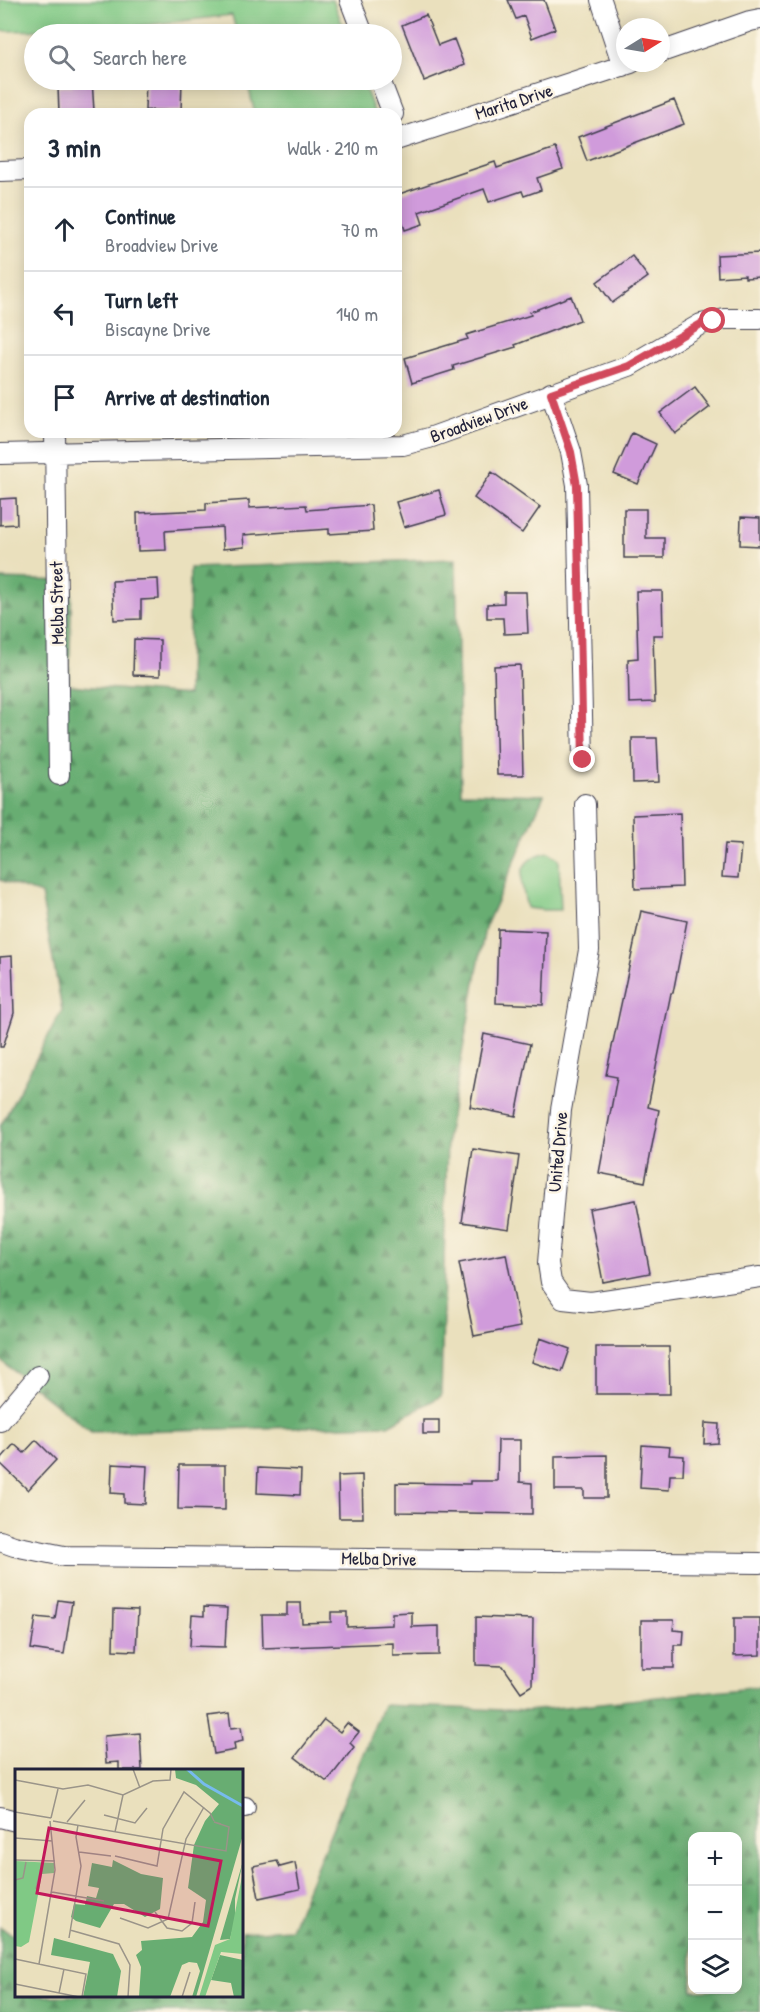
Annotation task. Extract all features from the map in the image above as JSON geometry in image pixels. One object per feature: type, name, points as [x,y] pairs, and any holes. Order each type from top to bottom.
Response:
[{"type":"street","points":[[350,0],[359,24]]},
{"type":"street","points":[[600,0],[616,38]]},
{"type":"street","points":[[670,49],[760,19]]},
{"type":"street","name":"Marita Drive","points":[[402,132],[616,67]]},
{"type":"street","points":[[384,90],[391,108]]},
{"type":"street","points":[[0,171],[24,171]]},
{"type":"street","name":"Broadview Drive","points":[[0,454],[403,444],[429,438],[629,366],[701,324],[725,318],[760,319]]},
{"type":"street","points":[[551,393],[571,452],[577,486],[583,760]]},
{"type":"street","name":"Melba Street","points":[[55,438],[59,775]]},
{"type":"street","name":"United Drive","points":[[585,804],[589,951],[561,1110],[548,1263],[551,1282],[563,1299],[591,1302],[760,1277]]},
{"type":"street","points":[[0,1421],[38,1376]]},
{"type":"street","name":"Melba Drive","points":[[0,1541],[64,1556],[760,1563]]},
{"type":"street","points":[[0,1817],[15,1821]]},
{"type":"green space","points":[[0,0],[333,0],[342,24],[234,24],[232,15],[156,24],[24,24],[24,31],[0,31]]},
{"type":"green space","points":[[249,90],[366,90],[373,108],[254,108]]},
{"type":"green space","points":[[456,559],[461,793],[544,795],[485,928],[447,1137],[441,1396],[389,1425],[91,1432],[0,1360],[0,1127],[62,1010],[41,894],[0,880],[0,579],[72,581],[69,685],[188,695],[190,568]]},
{"type":"green space","points":[[549,852],[559,859],[561,910],[527,908],[522,873],[530,860],[537,855]]},
{"type":"green space","points":[[760,1686],[760,2012],[0,2012],[0,1928],[15,1936],[15,1997],[243,1997],[243,1932],[291,1929],[383,1705],[527,1711]]},
{"type":"building","points":[[508,0],[544,0],[555,29],[532,38],[524,16],[516,19]]},
{"type":"building","points":[[426,15],[438,45],[454,39],[464,65],[424,81],[402,25]]},
{"type":"building","points":[[58,90],[93,90],[94,108],[59,108]]},
{"type":"building","points":[[146,90],[182,90],[181,108],[145,108]]},
{"type":"building","points":[[674,100],[684,124],[587,161],[578,137]]},
{"type":"building","points":[[555,148],[563,169],[537,178],[541,190],[524,196],[522,191],[489,202],[484,189],[419,212],[423,224],[405,230],[402,221],[402,193],[495,162],[497,168]]},
{"type":"building","points":[[760,253],[760,277],[745,278],[745,275],[718,277],[717,255]]},
{"type":"building","points":[[632,256],[648,277],[612,303],[597,282]]},
{"type":"building","points":[[571,296],[580,320],[515,345],[516,347],[453,366],[454,370],[412,383],[405,358],[468,339],[466,335],[531,315],[530,312]]},
{"type":"building","points":[[695,387],[710,407],[675,434],[660,413]]},
{"type":"building","points":[[632,433],[656,444],[638,484],[614,474]]},
{"type":"building","points":[[492,472],[540,507],[522,533],[474,498]]},
{"type":"building","points":[[439,490],[446,515],[404,527],[396,502]]},
{"type":"building","points":[[16,498],[17,524],[0,525],[0,499]]},
{"type":"building","points":[[249,500],[249,508],[306,505],[307,510],[371,505],[373,531],[329,534],[329,529],[243,535],[244,547],[223,549],[222,527],[165,531],[166,550],[138,551],[137,513],[206,510],[206,503]]},
{"type":"building","points":[[624,509],[646,509],[646,538],[664,538],[664,558],[624,558]]},
{"type":"building","points":[[741,517],[760,518],[760,546],[740,545]]},
{"type":"building","points":[[158,579],[159,599],[141,600],[141,619],[114,620],[112,581]]},
{"type":"building","points":[[636,591],[662,591],[663,635],[653,635],[655,702],[629,703],[628,659],[638,658]]},
{"type":"building","points":[[504,592],[526,592],[528,633],[504,634],[503,618],[487,618],[487,604],[504,603]]},
{"type":"building","points":[[134,639],[160,640],[160,676],[133,675]]},
{"type":"building","points":[[520,665],[523,775],[497,775],[494,666]]},
{"type":"building","points":[[632,738],[657,738],[659,782],[633,783]]},
{"type":"building","points":[[680,813],[682,887],[635,889],[633,815]]},
{"type":"building","points":[[725,844],[741,845],[738,878],[722,877]]},
{"type":"building","points":[[641,911],[687,921],[648,1107],[659,1110],[645,1182],[599,1173],[617,1077],[606,1075]]},
{"type":"building","points":[[498,929],[546,931],[543,1005],[496,1003]]},
{"type":"building","points":[[12,956],[14,1013],[3,1047],[0,1047],[0,957]]},
{"type":"building","points":[[484,1034],[530,1044],[516,1116],[470,1107]]},
{"type":"building","points":[[473,1149],[519,1156],[509,1229],[462,1222]]},
{"type":"building","points":[[636,1200],[650,1273],[603,1282],[589,1209]]},
{"type":"building","points":[[506,1254],[520,1327],[474,1336],[459,1263]]},
{"type":"building","points":[[540,1338],[570,1349],[562,1372],[532,1362]]},
{"type":"building","points":[[596,1347],[669,1347],[670,1394],[596,1394]]},
{"type":"building","points":[[423,1420],[439,1420],[439,1434],[423,1434]]},
{"type":"building","points":[[705,1423],[719,1424],[718,1443],[704,1444]]},
{"type":"building","points":[[36,1440],[56,1460],[28,1490],[0,1463],[0,1460],[14,1444],[24,1453]]},
{"type":"building","points":[[498,1440],[520,1440],[520,1482],[532,1483],[532,1514],[396,1512],[396,1483],[470,1484],[470,1481],[497,1481]]},
{"type":"building","points":[[642,1445],[670,1447],[669,1455],[684,1456],[683,1475],[670,1475],[669,1490],[640,1488]]},
{"type":"building","points":[[607,1455],[607,1498],[584,1498],[584,1490],[555,1490],[555,1456]]},
{"type":"building","points":[[112,1464],[147,1466],[145,1504],[124,1503],[124,1494],[111,1493]]},
{"type":"building","points":[[179,1465],[225,1465],[225,1510],[178,1509]]},
{"type":"building","points":[[258,1468],[301,1470],[300,1495],[257,1493]]},
{"type":"building","points":[[362,1475],[363,1518],[339,1518],[338,1476]]},
{"type":"building","points":[[58,1600],[72,1602],[64,1654],[31,1649],[36,1617],[55,1619]]},
{"type":"building","points":[[287,1603],[301,1603],[302,1623],[331,1622],[331,1612],[347,1612],[347,1627],[392,1625],[392,1613],[412,1612],[412,1627],[439,1626],[439,1655],[393,1656],[393,1643],[263,1648],[262,1615],[287,1615]]},
{"type":"building","points":[[204,1607],[227,1608],[225,1647],[190,1646],[192,1615],[204,1616]]},
{"type":"building","points":[[114,1609],[138,1610],[136,1651],[113,1650]]},
{"type":"building","points":[[476,1617],[533,1619],[532,1685],[521,1692],[503,1666],[476,1665]]},
{"type":"building","points":[[734,1618],[760,1618],[760,1655],[734,1656]]},
{"type":"building","points":[[641,1620],[674,1620],[673,1630],[684,1631],[683,1645],[674,1645],[674,1668],[641,1668]]},
{"type":"building","points":[[229,1713],[231,1728],[241,1727],[243,1741],[234,1743],[235,1750],[214,1754],[208,1716]]},
{"type":"building","points":[[324,1720],[340,1732],[347,1723],[359,1732],[350,1743],[354,1747],[327,1782],[295,1757]]},
{"type":"building","points":[[140,1733],[142,1769],[119,1769],[119,1762],[106,1763],[104,1736]]},
{"type":"building","points":[[277,1861],[280,1867],[295,1863],[300,1889],[259,1898],[253,1866]]},
{"type":"route","points":[[583,760],[577,486],[571,452],[551,393],[629,366],[701,324],[713,321]]}]
